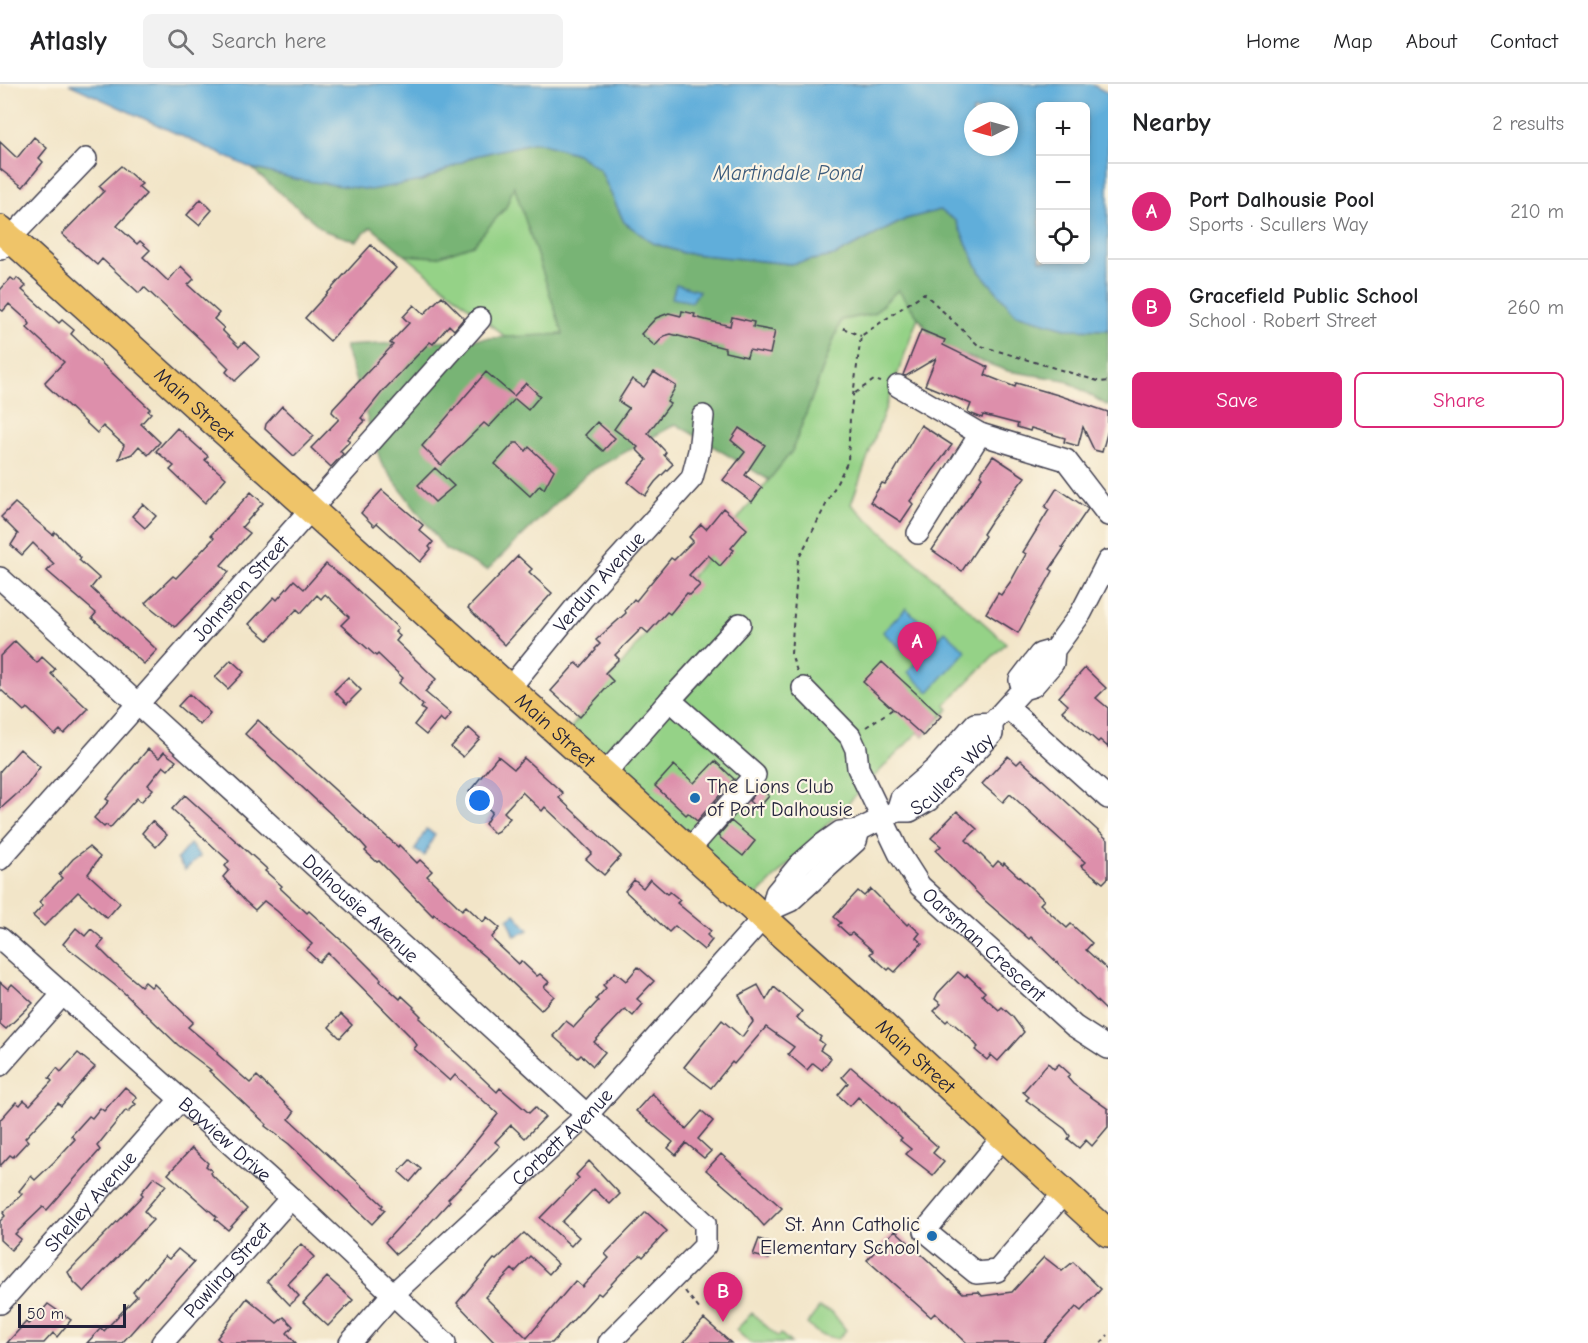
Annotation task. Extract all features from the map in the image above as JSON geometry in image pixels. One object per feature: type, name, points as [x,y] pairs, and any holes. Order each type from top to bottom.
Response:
[{"type":"main road","name":"Main Street","points":[[3,238],[310,510],[688,851],[767,914],[1108,1233]]},
{"type":"street","points":[[3,238],[33,217],[86,159]]},
{"type":"street","name":"Johnston Street","points":[[0,859],[480,320]]},
{"type":"street","points":[[898,386],[980,434],[1066,460],[1108,514]]},
{"type":"street","name":"Verdun Avenue","points":[[509,689],[583,598],[692,478],[699,452],[703,416]]},
{"type":"street","points":[[918,533],[980,434]]},
{"type":"street","name":"Scullers Way","points":[[767,914],[790,901],[856,841],[860,830],[890,815],[910,811],[929,800],[992,734],[992,723],[1023,690],[1033,686],[1053,663],[1054,650],[1082,613],[1108,561]]},
{"type":"street","name":"Dalhousie Avenue","points":[[0,578],[705,1223],[705,1246],[675,1278]]},
{"type":"street","points":[[604,775],[740,624]]},
{"type":"street","points":[[803,688],[850,736]]},
{"type":"street","points":[[670,700],[755,775],[688,851]]},
{"type":"street","points":[[1008,708],[1108,798]]},
{"type":"street","name":"Oarsman Crescent","points":[[850,736],[856,749],[858,768],[890,815],[899,853],[920,886],[1074,1026],[1108,1048]]},
{"type":"street","name":"Corbett Avenue","points":[[350,1343],[392,1295],[587,1115],[767,914]]},
{"type":"street","name":"Bayview Drive","points":[[0,938],[291,1198],[445,1343]]},
{"type":"street","points":[[0,1065],[62,995]]},
{"type":"street","name":"Shelley Avenue","points":[[0,1303],[181,1099]]},
{"type":"street","points":[[1003,1137],[925,1231],[976,1274],[997,1271],[1065,1193]]},
{"type":"street","name":"Pawling Street","points":[[162,1343],[291,1198]]},
{"type":"street","points":[[609,1343],[675,1278]]},
{"type":"path","points":[[803,688],[790,654],[798,560],[848,460],[850,417],[861,336],[924,293],[978,345],[1101,382],[1108,381]]},
{"type":"path","points":[[843,328],[861,336]]},
{"type":"path","points":[[855,393],[874,380],[898,386]]},
{"type":"path","points":[[850,736],[893,709]]},
{"type":"path","points":[[675,1278],[700,1310]]},
{"type":"path","points":[[1101,1343],[1108,1335]]},
{"type":"green space","points":[[536,142],[577,154],[600,170],[624,222],[653,243],[683,253],[790,264],[834,256],[906,219],[940,210],[956,221],[980,272],[1017,314],[1069,329],[1108,330],[1108,406],[1065,380],[1008,371],[939,346],[898,290],[873,314],[841,320],[792,451],[769,480],[676,424],[587,473],[487,570],[445,549],[381,463],[345,346],[563,334],[514,186],[506,207],[473,245],[437,257],[405,255],[371,227],[356,241],[325,231],[251,168],[300,180],[422,181],[475,156]]},
{"type":"green space","points":[[486,170],[587,208],[573,392],[405,255]]},
{"type":"green space","points":[[898,289],[918,317],[851,504],[1006,643],[945,705],[949,709],[923,736],[918,732],[748,905],[562,739],[792,451],[841,320],[873,314]]},
{"type":"green space","points":[[819,1308],[832,1312],[846,1330],[838,1339],[819,1334],[807,1324]]},
{"type":"green space","points":[[752,1313],[778,1337],[781,1334],[791,1343],[750,1343],[736,1330]]},
{"type":"water","name":"Martindale Pond","points":[[69,84],[1091,84],[1108,93],[1108,330],[1069,329],[1016,314],[980,272],[956,221],[940,210],[906,219],[834,256],[790,264],[683,253],[653,243],[624,222],[600,170],[577,154],[536,142],[475,156],[422,181],[370,190],[300,180],[251,168]]},
{"type":"water","points":[[676,284],[699,291],[692,302],[672,298]]},
{"type":"water","points":[[906,608],[927,628],[905,652],[883,632]]},
{"type":"water","points":[[945,631],[966,651],[929,692],[908,672]]},
{"type":"water","points":[[426,829],[435,834],[424,856],[415,850]]},
{"type":"water","points":[[190,844],[200,856],[185,870],[177,859]]},
{"type":"water","points":[[515,914],[529,930],[515,936],[508,919]]},
{"type":"building","points":[[34,137],[47,148],[39,158],[43,162],[23,187],[0,169],[0,142],[17,158]]},
{"type":"building","points":[[121,166],[142,184],[138,187],[146,194],[117,226],[137,244],[140,241],[150,250],[143,257],[168,281],[181,266],[194,279],[188,285],[219,313],[214,319],[224,328],[222,330],[239,347],[244,342],[260,357],[235,381],[226,372],[229,368],[144,287],[139,293],[102,259],[97,265],[62,234],[104,191],[99,186]]},
{"type":"building","points":[[201,199],[212,210],[199,225],[187,215]]},
{"type":"building","points":[[371,245],[396,268],[330,341],[305,318]]},
{"type":"building","points":[[11,278],[15,281],[17,278],[26,286],[22,290],[59,323],[62,320],[74,330],[71,334],[150,409],[148,411],[151,413],[141,424],[160,442],[148,455],[139,446],[132,454],[119,459],[124,445],[103,426],[97,433],[47,386],[45,382],[64,362],[27,328],[30,324],[28,321],[9,304],[3,311],[0,309],[0,290]]},
{"type":"building","points":[[442,296],[464,318],[454,330],[449,325],[433,344],[430,342],[383,391],[361,418],[365,421],[347,439],[350,441],[340,451],[343,454],[331,467],[311,448],[339,419],[332,412],[333,409],[393,345],[390,343],[409,323],[403,317],[414,305],[424,314]]},
{"type":"building","points":[[682,311],[695,314],[694,317],[730,326],[732,317],[754,322],[753,327],[775,331],[770,354],[749,350],[747,357],[725,352],[725,348],[671,334],[664,336],[655,346],[641,334],[656,318],[669,313],[681,316]]},
{"type":"building","points":[[921,330],[945,340],[943,345],[988,367],[985,375],[1015,387],[1016,383],[1108,412],[1108,430],[1102,452],[1094,450],[1083,427],[1078,446],[1064,442],[1065,438],[1031,428],[1030,431],[1017,427],[1018,424],[983,415],[982,418],[968,412],[971,404],[925,385],[936,358],[906,376],[903,375]]},
{"type":"building","points":[[486,372],[514,396],[526,383],[540,396],[528,410],[515,399],[489,427],[484,423],[441,465],[422,446]]},
{"type":"building","points":[[654,372],[676,386],[667,402],[670,404],[648,433],[666,452],[664,455],[673,464],[645,496],[628,482],[647,460],[636,449],[638,447],[614,429],[629,408],[618,401],[632,379],[644,387]]},
{"type":"building","points":[[282,406],[314,436],[294,456],[265,429],[266,424]]},
{"type":"building","points":[[597,422],[615,438],[603,451],[585,435]]},
{"type":"building","points":[[921,425],[952,445],[910,501],[913,504],[901,522],[870,502],[882,483],[885,484],[894,472]]},
{"type":"building","points":[[177,428],[208,456],[205,460],[226,478],[205,503],[170,470],[174,466],[156,451]]},
{"type":"building","points":[[739,428],[765,445],[745,475],[762,488],[752,502],[723,480],[745,452],[731,440]]},
{"type":"building","points":[[514,443],[518,443],[526,451],[529,447],[554,470],[544,489],[540,485],[530,496],[495,464]]},
{"type":"building","points":[[993,456],[1025,477],[992,520],[983,534],[985,536],[962,571],[932,550],[982,477],[980,475]]},
{"type":"building","points":[[435,468],[454,486],[435,502],[418,485]]},
{"type":"building","points":[[1057,488],[1088,509],[1062,547],[1064,548],[1050,569],[1053,571],[1018,633],[986,613],[998,593],[1001,595],[1011,581],[1026,554],[1023,552],[1049,510],[1045,507]]},
{"type":"building","points":[[382,490],[423,525],[419,530],[433,542],[429,547],[431,549],[420,562],[377,523],[374,526],[361,513]]},
{"type":"building","points":[[251,492],[263,503],[242,527],[250,533],[221,565],[229,572],[175,627],[145,603],[173,576],[176,578],[214,538],[211,535]]},
{"type":"building","points":[[15,503],[53,535],[55,532],[81,558],[79,560],[99,578],[91,588],[157,650],[144,664],[92,618],[96,613],[47,571],[54,564],[33,543],[22,555],[11,545],[18,534],[1,517]]},
{"type":"building","points":[[143,504],[156,516],[145,528],[132,516]]},
{"type":"building","points":[[723,508],[747,529],[731,548],[734,550],[720,566],[708,555],[689,575],[700,585],[690,595],[687,593],[670,614],[667,612],[648,633],[642,628],[615,655],[619,659],[605,673],[613,681],[580,717],[551,691],[576,663],[581,667],[600,644],[596,640],[626,613],[625,610],[634,599],[636,601],[671,558],[674,560],[693,541],[689,537],[701,524],[706,529]]},
{"type":"building","points":[[518,556],[532,569],[529,572],[552,593],[505,645],[468,608]]},
{"type":"building","points":[[326,564],[348,581],[398,628],[395,632],[400,636],[396,641],[436,679],[425,692],[451,714],[444,722],[440,718],[426,735],[414,725],[425,711],[421,708],[423,705],[399,683],[403,678],[378,654],[376,656],[341,625],[349,617],[325,594],[321,599],[317,595],[301,613],[297,609],[268,640],[249,624],[274,597],[277,600],[294,580],[304,589]]},
{"type":"building","points":[[15,641],[37,663],[42,657],[55,669],[51,674],[88,709],[64,734],[60,730],[55,735],[27,708],[24,711],[0,689],[0,656]]},
{"type":"building","points":[[231,660],[244,672],[228,689],[215,677]]},
{"type":"building","points":[[882,662],[941,716],[923,736],[863,682]]},
{"type":"building","points":[[1085,668],[1106,688],[1096,698],[1108,708],[1108,747],[1100,740],[1098,742],[1062,711],[1068,705],[1059,697]]},
{"type":"building","points":[[348,677],[361,690],[347,704],[334,691]]},
{"type":"building","points":[[189,694],[210,713],[200,725],[178,706]]},
{"type":"building","points":[[258,720],[398,847],[399,845],[417,863],[420,860],[432,871],[427,876],[462,910],[466,906],[483,922],[487,917],[500,928],[492,937],[494,941],[519,964],[521,961],[537,976],[540,974],[549,982],[544,987],[554,996],[541,1010],[484,956],[434,914],[433,916],[379,861],[377,862],[365,851],[367,849],[360,841],[245,734]]},
{"type":"building","points":[[469,728],[480,738],[463,757],[451,747]]},
{"type":"building","points":[[20,749],[40,767],[27,785],[0,809],[0,771]]},
{"type":"building","points":[[148,749],[159,758],[164,752],[176,761],[168,770],[163,766],[148,785],[153,789],[141,802],[137,798],[110,828],[106,825],[104,827],[94,818],[109,801],[106,799]]},
{"type":"building","points":[[498,756],[514,769],[524,758],[563,793],[559,798],[621,856],[604,875],[586,859],[592,853],[545,807],[542,811],[522,792],[504,812],[510,818],[498,831],[494,833],[485,824],[492,812],[469,792]]},
{"type":"building","points":[[1008,756],[1017,764],[1021,760],[1108,840],[1108,878],[1103,883],[1081,866],[1085,862],[1010,794],[1003,802],[982,784]]},
{"type":"building","name":"The Lions Club of Port Dalhousie","points":[[715,761],[734,779],[697,821],[688,813],[686,815],[655,786],[674,765],[694,783]]},
{"type":"building","points":[[760,788],[769,796],[758,809],[749,801]]},
{"type":"building","points":[[185,795],[267,869],[265,871],[282,886],[280,888],[351,949],[381,979],[380,981],[400,999],[402,996],[414,1007],[421,1016],[419,1018],[497,1092],[500,1088],[529,1113],[535,1107],[545,1117],[525,1138],[511,1125],[495,1142],[500,1146],[448,1199],[450,1201],[418,1236],[396,1254],[385,1242],[464,1156],[498,1114],[455,1075],[450,1081],[414,1049],[417,1045],[409,1035],[328,953],[319,962],[306,950],[312,944],[277,911],[264,901],[255,910],[245,901],[223,877],[229,870],[225,866],[229,861],[172,809]]},
{"type":"building","points":[[957,811],[977,829],[966,840],[993,867],[998,861],[1003,865],[1004,863],[1044,900],[1040,904],[1067,928],[1071,924],[1092,943],[1086,950],[1108,970],[1108,1012],[1031,937],[1029,939],[983,899],[936,851],[941,846],[931,838]]},
{"type":"building","points":[[152,821],[167,835],[156,847],[142,833]]},
{"type":"building","points":[[731,821],[755,841],[743,856],[718,836]]},
{"type":"building","points":[[89,847],[100,857],[88,874],[120,903],[107,918],[78,892],[44,926],[33,916],[43,905],[39,902],[62,878],[59,875],[73,859]]},
{"type":"building","points":[[650,879],[667,894],[670,892],[680,900],[677,903],[711,931],[707,935],[712,940],[704,950],[675,926],[669,932],[625,891],[634,880],[643,888]]},
{"type":"building","points":[[871,889],[907,925],[909,923],[920,933],[916,938],[922,943],[895,972],[890,968],[888,970],[870,954],[873,951],[852,933],[849,935],[838,925],[841,923],[834,917],[858,891],[864,896]]},
{"type":"building","points":[[76,928],[85,936],[91,929],[104,940],[98,947],[115,964],[141,986],[145,982],[151,987],[154,984],[193,1022],[188,1027],[218,1052],[217,1054],[250,1083],[257,1076],[294,1112],[289,1119],[383,1205],[381,1207],[385,1210],[372,1224],[289,1144],[265,1126],[266,1124],[209,1071],[211,1070],[178,1045],[121,990],[63,944]]},
{"type":"building","points":[[638,967],[654,981],[637,999],[643,1004],[633,1016],[625,1009],[594,1042],[605,1052],[593,1066],[581,1055],[578,1058],[553,1036],[566,1021],[574,1027],[598,1001],[596,999],[606,988],[603,985],[615,972],[626,981]]},
{"type":"building","points":[[958,972],[965,978],[967,975],[985,992],[982,995],[999,1010],[1002,1007],[1024,1032],[998,1061],[991,1055],[987,1060],[975,1050],[978,1047],[972,1040],[934,1011],[941,1004],[935,999],[938,993]]},
{"type":"building","points":[[0,982],[8,989],[12,984],[33,1003],[6,1029],[0,1024]]},
{"type":"building","points":[[758,985],[766,1000],[774,987],[802,1011],[797,1018],[821,1037],[819,1040],[824,1044],[820,1050],[831,1058],[822,1070],[813,1063],[807,1070],[788,1054],[794,1047],[766,1027],[734,1064],[732,1062],[711,1088],[684,1067],[722,1020],[742,1037],[753,1022],[739,995]]},
{"type":"building","points":[[341,1014],[352,1025],[340,1038],[329,1027]]},
{"type":"building","points":[[78,1053],[95,1067],[61,1106],[58,1103],[25,1138],[28,1141],[13,1157],[10,1155],[0,1166],[0,1120],[16,1102],[20,1105],[24,1100],[30,1105],[52,1081],[49,1078],[57,1068],[61,1072]]},
{"type":"building","points":[[1048,1063],[1054,1069],[1059,1064],[1070,1074],[1067,1077],[1073,1084],[1108,1109],[1108,1127],[1092,1146],[1086,1140],[1079,1148],[1068,1139],[1070,1136],[1065,1129],[1026,1100],[1029,1097],[1023,1092]]},
{"type":"building","points":[[851,1067],[896,1105],[905,1117],[938,1147],[933,1153],[944,1162],[933,1175],[906,1154],[911,1149],[900,1140],[902,1138],[858,1097],[850,1106],[838,1095],[848,1083],[842,1077]]},
{"type":"building","points":[[125,1087],[137,1097],[133,1102],[136,1104],[128,1112],[126,1110],[97,1146],[100,1150],[47,1210],[43,1207],[15,1234],[21,1239],[11,1250],[0,1240],[0,1221],[5,1216],[3,1213],[22,1194],[19,1191],[31,1176],[35,1180],[75,1139],[71,1136],[89,1116],[92,1118],[100,1108],[104,1111]]},
{"type":"building","points":[[652,1093],[686,1129],[702,1111],[713,1121],[698,1139],[711,1151],[704,1158],[686,1143],[676,1155],[668,1148],[673,1142],[636,1111]]},
{"type":"building","points":[[192,1148],[208,1163],[206,1166],[212,1171],[210,1173],[247,1209],[228,1230],[215,1219],[217,1217],[168,1174]]},
{"type":"building","points":[[721,1154],[782,1208],[764,1226],[742,1201],[706,1170]]},
{"type":"building","points":[[410,1160],[421,1169],[410,1182],[399,1172]]},
{"type":"building","points":[[589,1161],[620,1194],[610,1204],[594,1189],[562,1222],[579,1237],[571,1246],[540,1218],[579,1178],[576,1175]]},
{"type":"building","points":[[154,1177],[166,1185],[144,1211],[153,1220],[84,1292],[68,1272],[143,1195],[141,1193]]},
{"type":"building","points":[[646,1212],[667,1231],[643,1257],[641,1255],[629,1265],[601,1295],[598,1293],[552,1343],[495,1343],[457,1303],[494,1259],[496,1260],[524,1233],[558,1264],[549,1274],[530,1256],[515,1272],[512,1269],[485,1297],[527,1338],[575,1281],[582,1287],[609,1258],[605,1254]]},
{"type":"building","points":[[895,1230],[963,1293],[979,1292],[982,1296],[1012,1292],[1044,1257],[1062,1271],[1073,1262],[1101,1289],[1081,1311],[1076,1307],[1043,1343],[967,1343],[935,1313],[931,1317],[867,1260]]},
{"type":"building","points":[[759,1239],[774,1244],[769,1259],[753,1255]]},
{"type":"building","points":[[301,1244],[314,1257],[288,1284],[299,1296],[290,1305],[267,1281]]},
{"type":"building","points":[[178,1249],[194,1262],[122,1343],[87,1343],[101,1328],[104,1331],[137,1296],[133,1292],[165,1256],[169,1259]]},
{"type":"building","points":[[327,1277],[353,1300],[328,1326],[303,1303]]},
{"type":"building","points":[[247,1298],[277,1323],[284,1317],[293,1326],[287,1333],[296,1343],[223,1343],[217,1338]]},
{"type":"building","points":[[48,1304],[71,1320],[57,1337],[53,1333],[44,1343],[7,1343],[26,1322],[28,1324],[34,1320]]},
{"type":"building","points":[[704,1319],[731,1343],[683,1343]]},
{"type":"place","name":"Port Dalhousie Pool","points":[[917,672]]},
{"type":"place","name":"The Lions Club of Port Dalhousie","points":[[695,798]]},
{"type":"place","name":"St. Ann Catholic Elementary School","points":[[932,1236]]},
{"type":"place","name":"Gracefield Public School","points":[[723,1322]]}]
